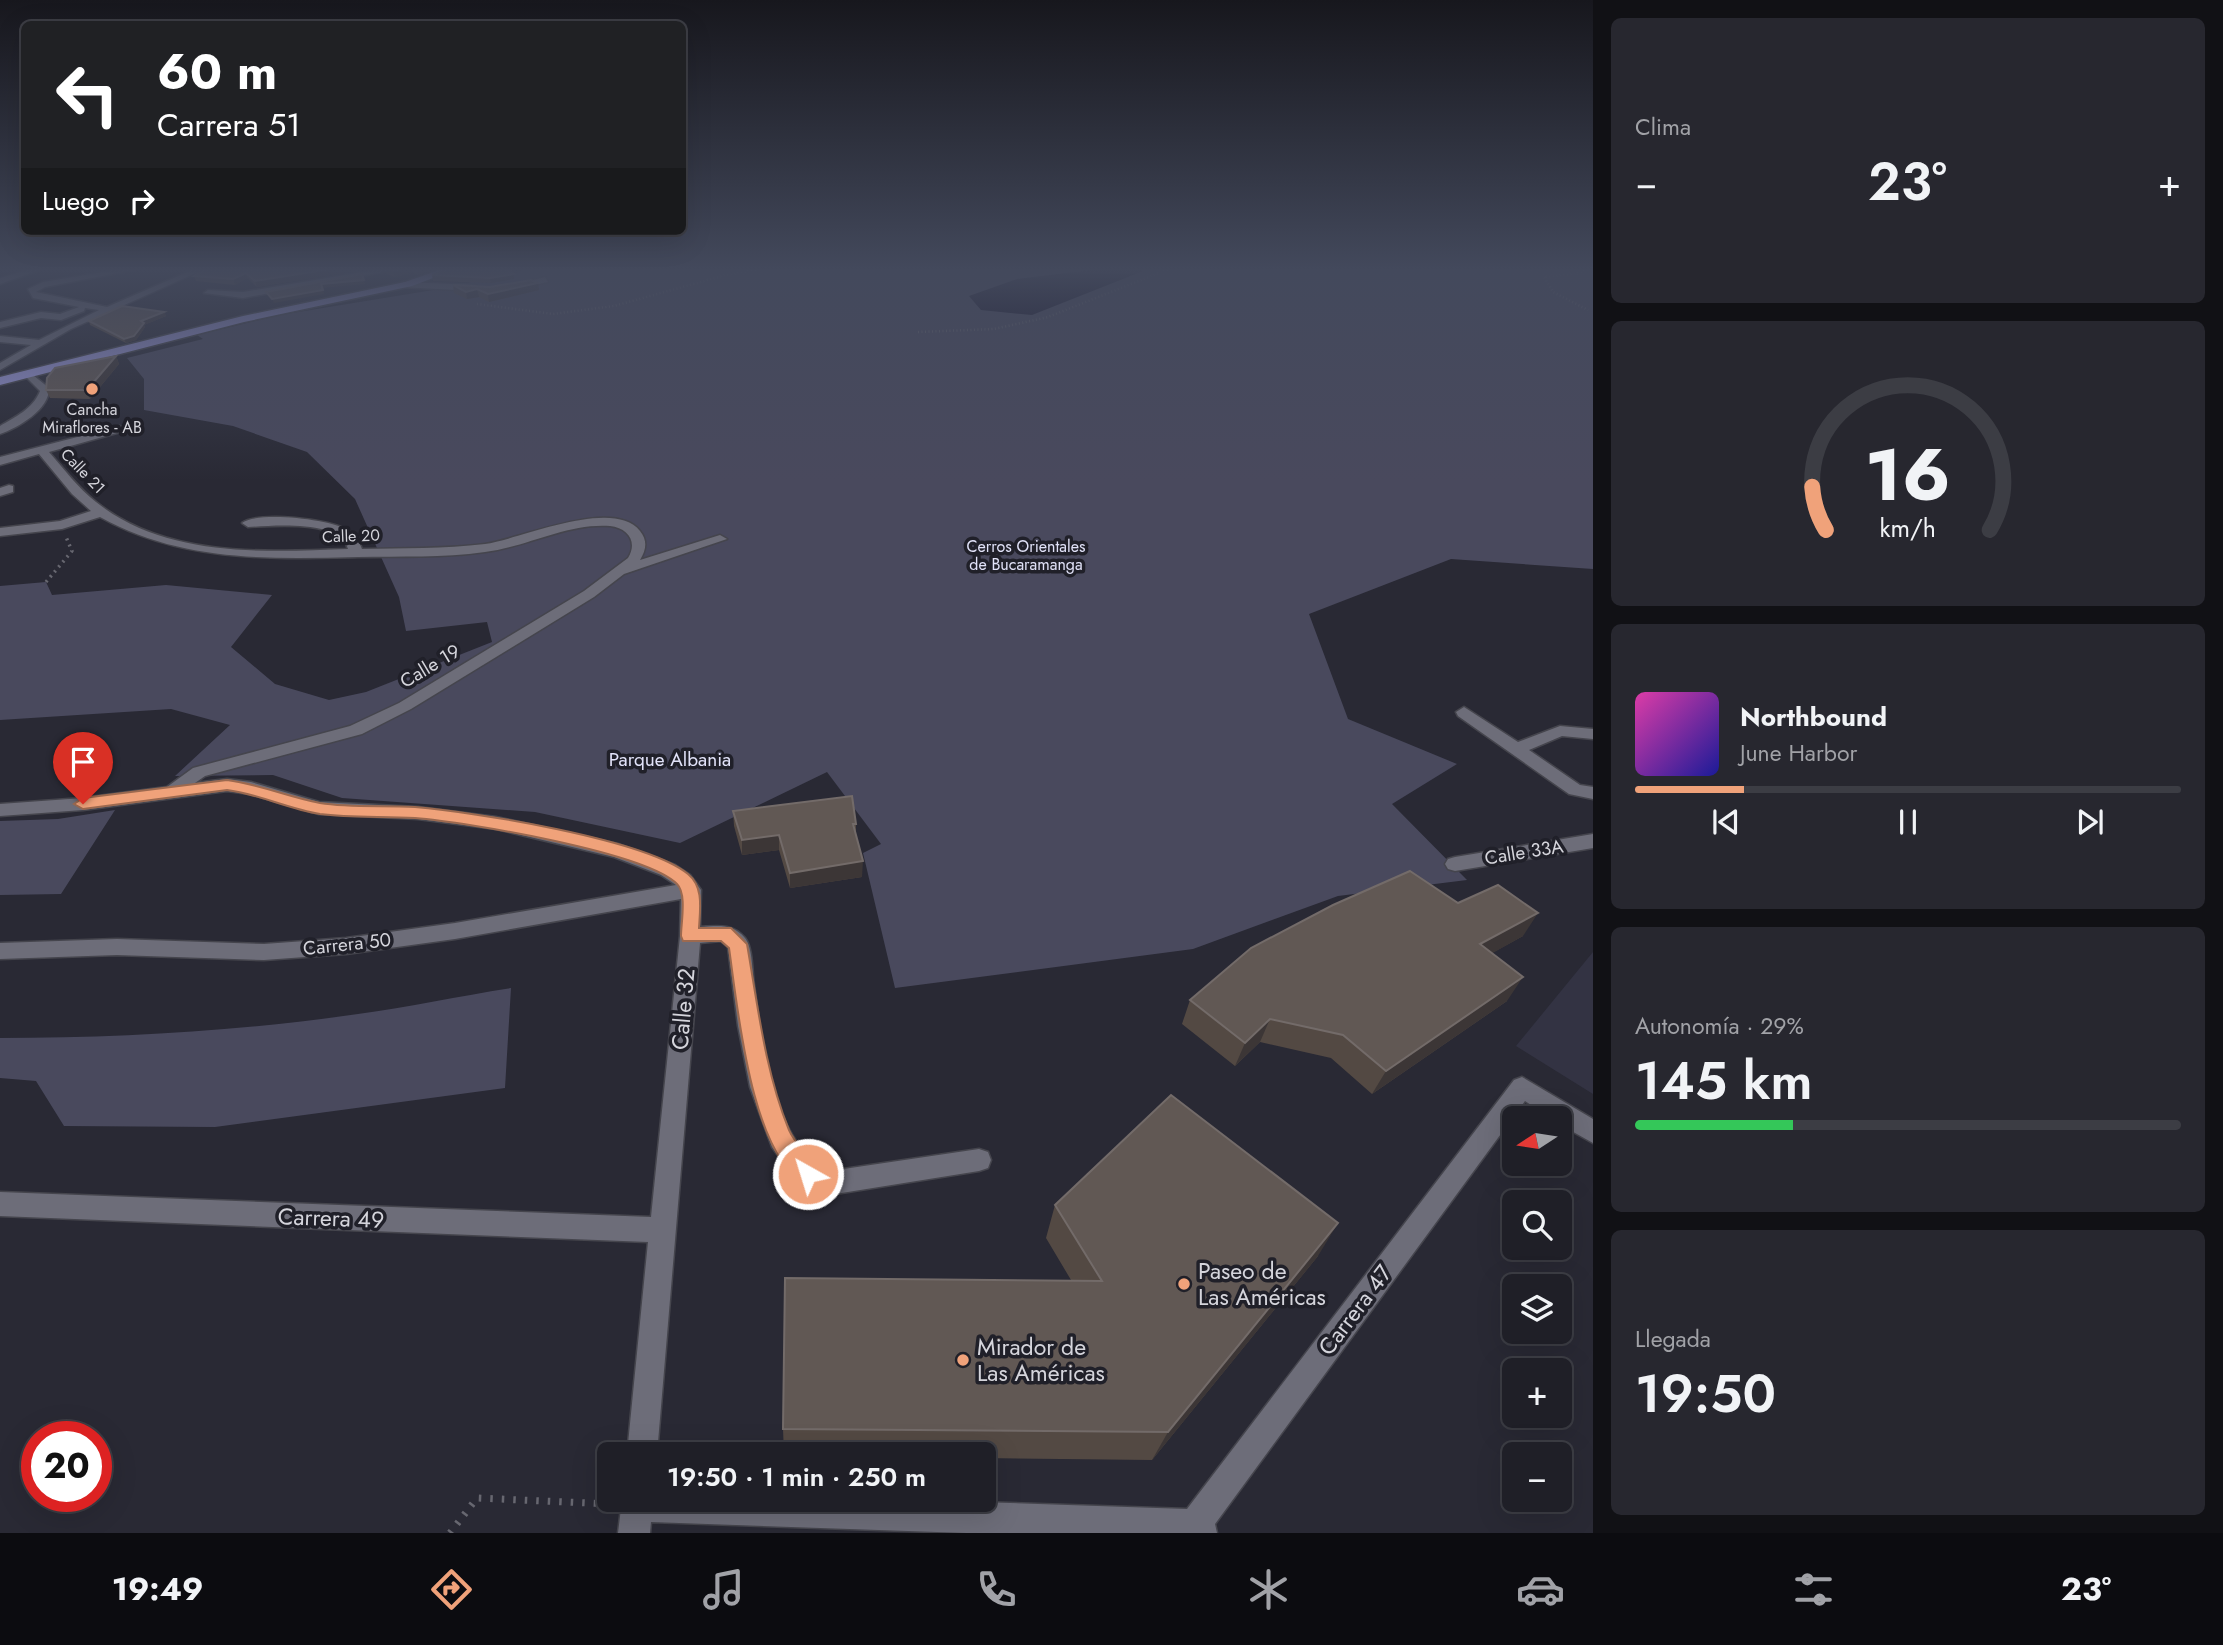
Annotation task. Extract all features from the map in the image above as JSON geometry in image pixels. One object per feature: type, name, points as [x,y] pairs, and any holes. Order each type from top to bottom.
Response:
[{"type":"highway","points":[[0,381],[38,378],[175,339]]},
{"type":"street","points":[[0,339],[39,343]]},
{"type":"street","points":[[0,367],[48,339]]},
{"type":"street","points":[[0,431],[35,408],[44,397],[46,390],[38,378]]},
{"type":"street","points":[[0,461],[120,429]]},
{"type":"street","name":"Calle 21","points":[[42,451],[71,485],[101,512]]},
{"type":"street","points":[[0,533],[62,525],[101,512]]},
{"type":"street","name":"Calle 20","points":[[101,512],[143,533],[189,548],[249,555],[487,548],[606,522]]},
{"type":"street","points":[[248,523],[289,522],[334,528],[350,534],[356,543],[356,553]]},
{"type":"street","name":"Calle 19","points":[[172,791],[199,772],[368,724],[451,680],[633,561],[640,543],[629,527],[606,522]]},
{"type":"street","points":[[620,571],[720,540]]},
{"type":"street","points":[[1464,712],[1575,790],[1593,793]]},
{"type":"street","points":[[1516,749],[1560,731],[1593,734]]},
{"type":"street","points":[[2,809],[83,804],[227,785],[251,788],[319,808],[418,813],[557,835],[649,861],[684,880],[691,890]]},
{"type":"street","name":"Calle 33A","points":[[1455,864],[1593,841]]},
{"type":"street","name":"Calle 32","points":[[643,1442],[690,936],[691,890]]},
{"type":"street","name":"Carrera 50","points":[[0,951],[117,947],[264,952],[346,946],[455,931],[691,890]]},
{"type":"street","points":[[690,936],[724,933],[738,944],[761,1084],[780,1136],[793,1160],[808,1174],[829,1183],[979,1160]]},
{"type":"street","name":"Carrera 47","points":[[1196,1530],[1522,1087],[1593,1132]]},
{"type":"street","name":"Carrera 49","points":[[0,1204],[663,1230]]},
{"type":"street","points":[[637,1513],[1196,1530]]},
{"type":"path","points":[[47,582],[72,551],[62,525]]},
{"type":"path","points":[[450,1533],[477,1498],[637,1513]]},
{"type":"shaded area","points":[[1593,952],[1593,1094],[1516,1046]]},
{"type":"green space","name":"Cerros Orientales de Bucaramanga","points":[[203,339],[1593,339],[1593,569],[1451,559],[1309,614],[1348,719],[1457,764],[1392,804],[1467,880],[1338,896],[1193,949],[895,988],[863,853],[881,844],[827,772],[680,843],[535,812],[342,798],[273,775],[175,776],[230,725],[171,709],[0,720],[0,586],[46,582],[52,595],[166,585],[272,595],[231,647],[275,684],[329,700],[366,692],[492,642],[487,622],[406,631],[399,597],[355,499],[307,452],[233,426],[144,410],[144,379],[127,358]]},
{"type":"green space","points":[[115,810],[61,894],[0,895],[0,821],[58,819]]},
{"type":"green space","points":[[511,988],[505,1088],[215,1127],[64,1126],[36,1081],[0,1078],[0,1038],[134,1035],[269,1025],[377,1011]]},
{"type":"building","points":[[116,356],[87,390],[46,390],[47,378],[55,368]]},
{"type":"building","points":[[852,796],[856,824],[853,824],[863,861],[790,873],[779,835],[742,840],[733,811]]},
{"type":"building","points":[[1410,871],[1458,903],[1498,885],[1538,913],[1480,944],[1523,977],[1386,1071],[1343,1035],[1270,1019],[1245,1043],[1190,1000],[1251,948],[1333,905]]},
{"type":"building","points":[[1171,1095],[1338,1223],[1168,1432],[783,1429],[785,1278],[1102,1281],[1055,1205]]},
{"type":"place","name":"Cancha Miraflores - AB","points":[[92,389]]},
{"type":"place","name":"Paseo de Las Américas","points":[[1184,1284]]},
{"type":"place","name":"Mirador de Las Américas","points":[[963,1360]]},
{"type":"route","points":[[83,804],[208,785],[227,785],[251,788],[291,802],[319,808],[418,813],[516,827],[618,851],[668,870],[684,880],[691,890],[690,936],[724,933],[734,938],[738,944],[761,1084],[780,1136],[793,1160],[808,1174]]},
{"type":"park label","name":"Parque Albania","points":[[670,759]]}]
